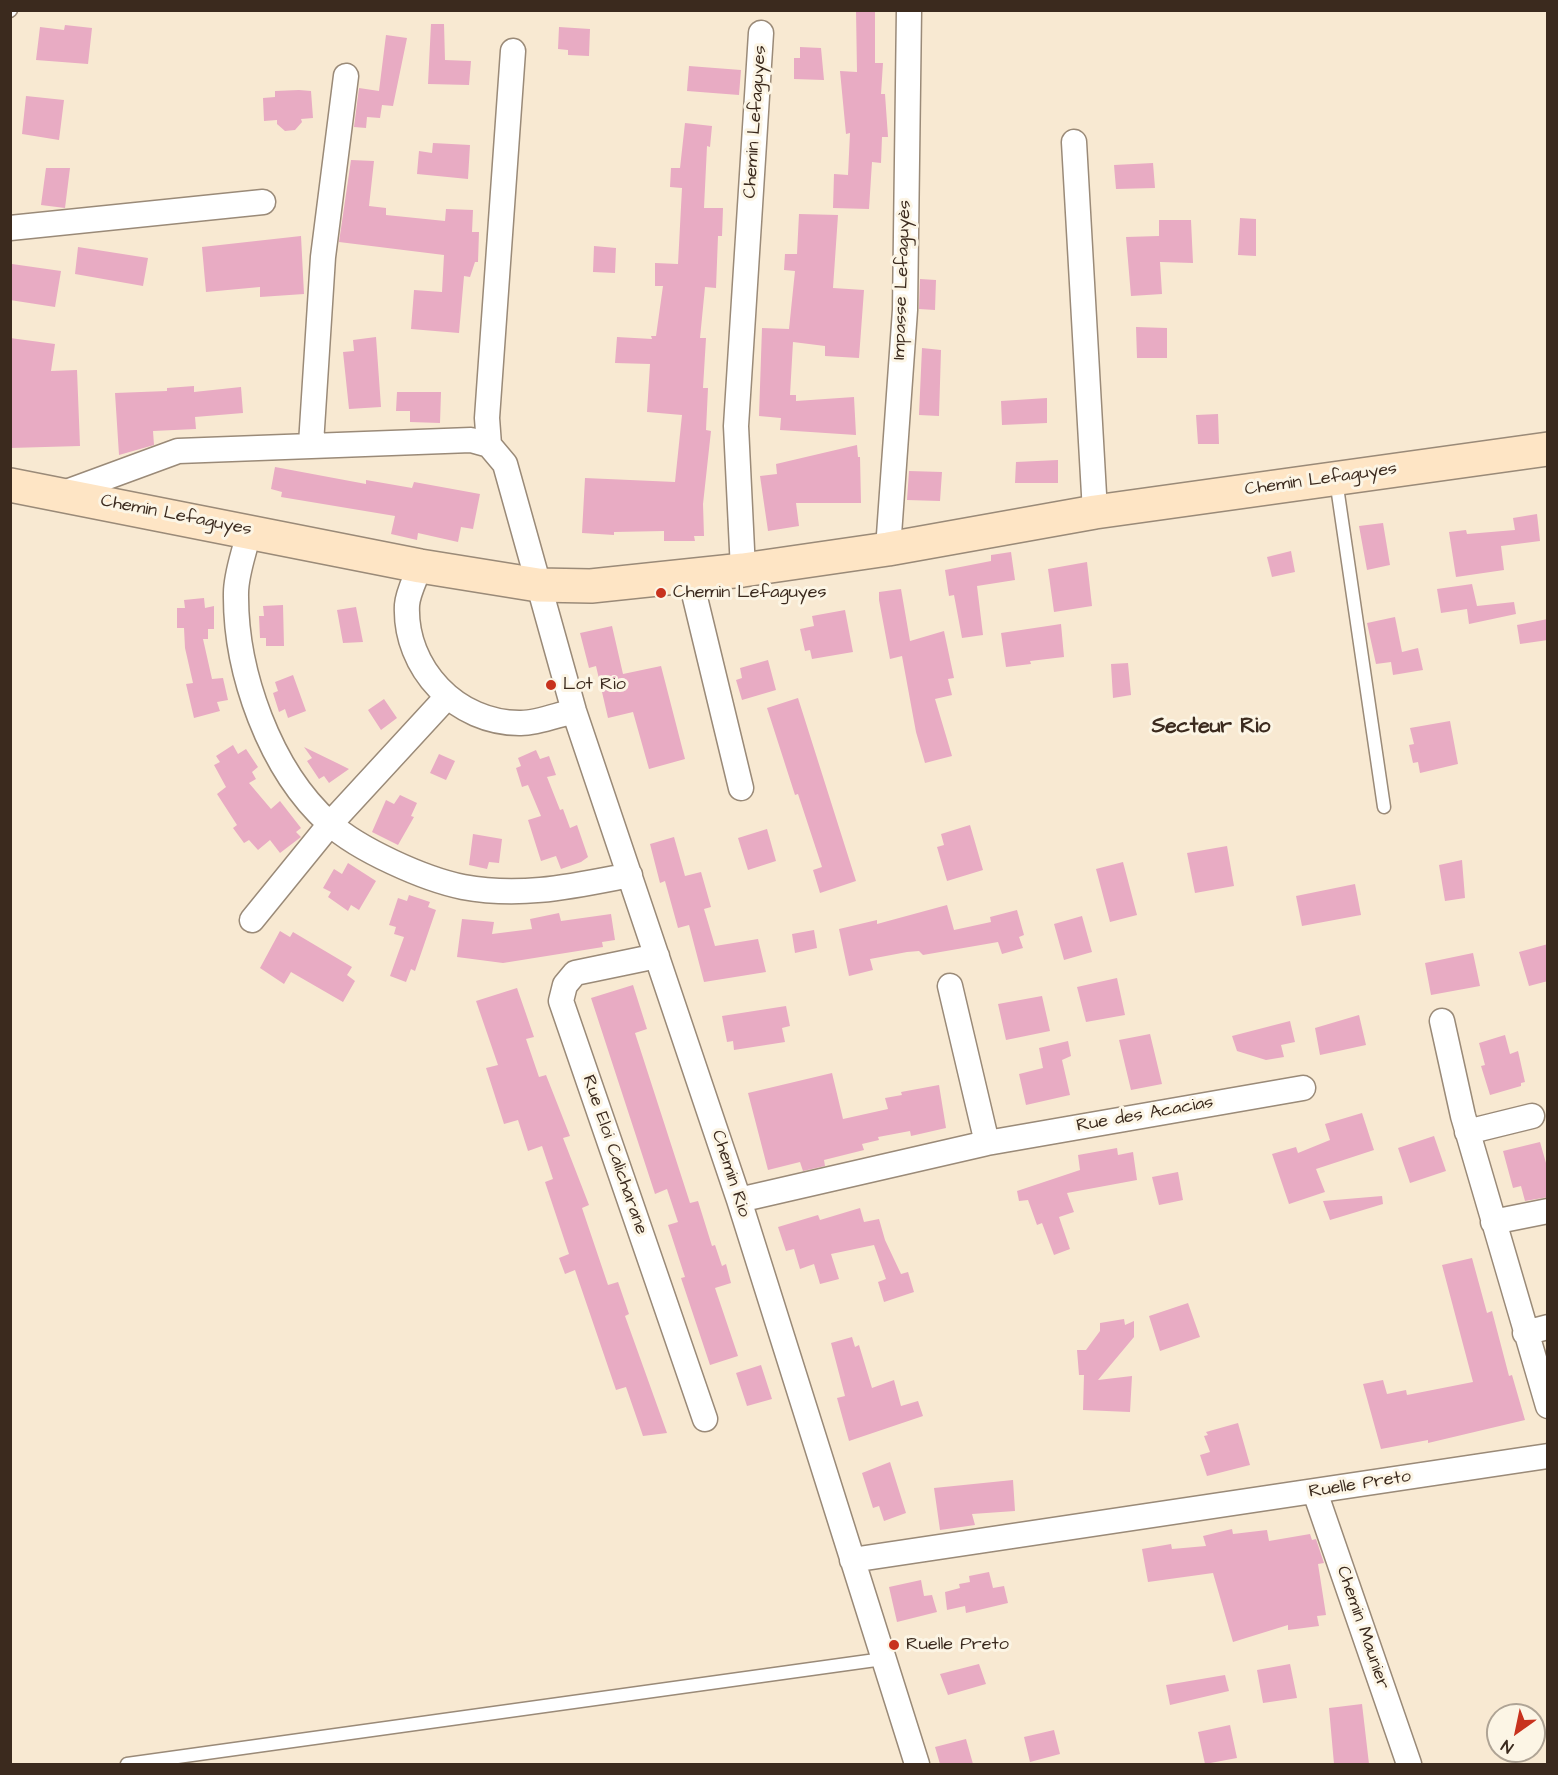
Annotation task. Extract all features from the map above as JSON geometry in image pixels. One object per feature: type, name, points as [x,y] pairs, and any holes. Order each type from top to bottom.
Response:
[{"type":"main road","name":"Chemin Lefaguyes","points":[[10,485],[420,566],[538,585],[591,586],[743,570],[888,549],[1095,512],[1548,448]]},
{"type":"street","name":"Impasse Lefaguyès","points":[[888,549],[905,310],[909,10]]},
{"type":"street","name":"Chemin Lefaguyes","points":[[743,570],[736,426],[761,33]]},
{"type":"street","points":[[513,51],[487,418],[489,445],[505,464],[538,585]]},
{"type":"street","points":[[311,444],[323,257],[346,76]]},
{"type":"street","points":[[1074,142],[1095,512]]},
{"type":"street","points":[[10,228],[263,202]]},
{"type":"street","name":"Chemin Lefaguyes","points":[[61,494],[178,451],[311,444],[471,440],[489,445]]},
{"type":"street","points":[[249,531],[236,592],[243,662],[261,722],[295,785],[330,824],[381,856],[434,880],[465,888],[540,892],[630,875]]},
{"type":"street","points":[[420,566],[407,603],[410,637],[424,670],[446,698],[474,713],[497,720],[522,723],[574,711]]},
{"type":"street","points":[[690,577],[741,788]]},
{"type":"street","name":"Chemin Rio","points":[[538,585],[574,711],[740,1200],[917,1764]]},
{"type":"street","points":[[252,920],[330,824],[446,698]]},
{"type":"street","name":"Rue Eloi Calicharane","points":[[657,956],[575,973],[565,985],[561,1001],[705,1419]]},
{"type":"street","points":[[950,986],[987,1143]]},
{"type":"street","points":[[1442,1021],[1467,1132],[1493,1221],[1536,1330],[1548,1406]]},
{"type":"street","name":"Rue des Acacias","points":[[740,1200],[987,1143],[1304,1088]]},
{"type":"street","points":[[1467,1132],[1532,1116]]},
{"type":"street","points":[[1493,1221],[1548,1211]]},
{"type":"street","name":"Ruelle Preto","points":[[852,1560],[1548,1456]]},
{"type":"street","name":"Chemin Maunier","points":[[1315,1492],[1409,1764]]},
{"type":"lane","points":[[1335,478],[1384,807]]},
{"type":"lane","points":[[127,1764],[883,1659]]},
{"type":"building","points":[[856,10],[875,10],[875,63],[883,63],[881,94],[885,94],[888,137],[882,137],[881,163],[872,162],[869,209],[833,208],[834,174],[848,175],[850,133],[846,134],[840,71],[857,72]]},
{"type":"building","points":[[431,24],[444,24],[445,60],[471,61],[469,85],[428,84]]},
{"type":"building","points":[[65,25],[92,28],[88,64],[36,60],[40,27],[64,30]]},
{"type":"building","points":[[559,27],[590,29],[589,56],[568,55],[568,50],[558,49]]},
{"type":"building","points":[[386,35],[407,38],[393,106],[382,105],[380,118],[367,117],[366,128],[354,127],[359,88],[379,91]]},
{"type":"building","points":[[800,47],[821,48],[824,80],[794,79],[794,58],[800,58]]},
{"type":"building","points":[[689,66],[741,70],[739,95],[687,91]]},
{"type":"building","points":[[275,91],[311,91],[313,118],[301,119],[302,122],[295,130],[285,131],[277,124],[277,120],[264,121],[263,98],[275,97]]},
{"type":"building","points":[[26,96],[64,100],[59,140],[22,134]]},
{"type":"building","points":[[685,123],[712,126],[710,147],[707,146],[704,208],[723,208],[722,236],[718,236],[716,288],[705,287],[700,338],[706,338],[703,388],[708,388],[706,430],[711,431],[703,504],[704,536],[694,536],[695,541],[664,541],[664,531],[614,532],[614,535],[582,533],[585,478],[675,482],[682,415],[647,412],[650,364],[615,363],[617,337],[652,339],[651,336],[656,336],[663,286],[655,286],[655,263],[678,264],[682,188],[670,187],[671,168],[680,168]]},
{"type":"building","points":[[433,143],[470,145],[468,179],[417,174],[419,151],[432,153]]},
{"type":"building","points":[[351,160],[374,161],[369,206],[386,208],[386,215],[445,221],[446,209],[473,210],[472,232],[479,232],[478,262],[475,262],[470,277],[464,276],[459,333],[411,329],[414,290],[442,292],[444,255],[339,242]]},
{"type":"building","points":[[1153,163],[1155,188],[1116,189],[1114,165]]},
{"type":"building","points":[[46,168],[70,168],[65,208],[41,205]]},
{"type":"building","points":[[799,214],[838,215],[833,288],[864,290],[859,358],[825,356],[825,346],[793,342],[790,395],[796,395],[796,401],[854,397],[856,435],[780,430],[781,418],[759,416],[762,328],[789,329],[795,271],[784,270],[785,254],[797,254]]},
{"type":"building","points":[[1240,218],[1256,219],[1256,256],[1238,255]]},
{"type":"building","points":[[1159,220],[1191,220],[1193,263],[1160,262],[1162,294],[1131,296],[1126,237],[1159,236]]},
{"type":"building","points":[[301,236],[304,294],[260,297],[260,287],[206,292],[202,247]]},
{"type":"building","points":[[594,246],[616,248],[615,273],[593,272]]},
{"type":"building","points":[[78,247],[148,258],[143,286],[75,274]]},
{"type":"building","points":[[12,264],[61,271],[55,307],[10,300]]},
{"type":"building","points":[[920,279],[936,280],[935,310],[919,309]]},
{"type":"building","points":[[1136,327],[1167,328],[1167,358],[1137,358]]},
{"type":"building","points":[[376,337],[381,407],[349,409],[343,352],[354,351],[353,340]]},
{"type":"building","points":[[10,338],[55,344],[51,371],[77,370],[80,446],[10,448]]},
{"type":"building","points":[[922,348],[941,350],[939,416],[919,415]]},
{"type":"building","points":[[194,386],[194,392],[241,387],[243,413],[195,417],[196,429],[153,431],[154,445],[119,455],[115,393],[167,391],[167,388]]},
{"type":"building","points":[[397,392],[441,392],[440,423],[410,422],[410,411],[396,411]]},
{"type":"building","points":[[1047,398],[1047,423],[1002,425],[1001,401]]},
{"type":"building","points":[[1218,414],[1219,444],[1198,444],[1196,415]]},
{"type":"building","points":[[857,445],[858,457],[860,457],[861,503],[796,503],[799,526],[768,531],[760,476],[777,474],[776,464]]},
{"type":"building","points":[[1058,460],[1058,483],[1015,483],[1016,462]]},
{"type":"building","points":[[275,467],[366,484],[366,480],[412,488],[414,482],[480,494],[473,529],[461,527],[458,542],[418,533],[417,540],[391,534],[395,516],[281,497],[282,492],[271,489]]},
{"type":"building","points":[[909,471],[942,472],[940,501],[907,500]]},
{"type":"building","points":[[1537,514],[1540,541],[1501,546],[1504,570],[1456,577],[1449,532],[1466,530],[1467,534],[1515,530],[1513,518]]},
{"type":"building","points":[[1383,523],[1390,565],[1367,570],[1359,526]]},
{"type":"building","points":[[1291,551],[1295,572],[1272,577],[1267,557]]},
{"type":"building","points":[[1011,552],[1015,580],[977,586],[983,635],[962,638],[954,595],[949,596],[945,570],[991,561],[991,555]]},
{"type":"building","points":[[1087,562],[1092,606],[1054,612],[1048,569]]},
{"type":"building","points":[[1472,584],[1477,606],[1514,602],[1516,614],[1469,624],[1467,609],[1441,613],[1437,589]]},
{"type":"building","points":[[901,589],[910,641],[944,631],[954,678],[948,679],[952,695],[935,699],[952,756],[925,763],[916,732],[902,656],[890,659],[879,600],[879,592]]},
{"type":"building","points":[[204,598],[205,608],[214,606],[214,629],[208,629],[208,639],[203,639],[212,679],[223,678],[228,700],[217,702],[220,711],[194,718],[186,684],[193,683],[185,648],[184,628],[177,628],[177,608],[185,608],[184,600]]},
{"type":"building","points":[[283,605],[284,646],[266,646],[266,638],[260,638],[259,616],[264,616],[263,606]]},
{"type":"building","points":[[356,607],[363,642],[343,643],[337,610]]},
{"type":"building","points":[[845,610],[853,652],[812,659],[810,650],[805,651],[800,629],[814,626],[812,616]]},
{"type":"building","points":[[1395,617],[1402,652],[1418,648],[1423,670],[1393,675],[1391,662],[1376,664],[1367,623]]},
{"type":"building","points":[[1548,619],[1548,640],[1520,644],[1517,625]]},
{"type":"building","points":[[1061,624],[1064,657],[1030,661],[1031,664],[1006,667],[1001,633]]},
{"type":"building","points":[[612,626],[623,674],[661,666],[685,759],[649,769],[633,712],[608,718],[596,666],[589,668],[580,633]]},
{"type":"building","points":[[768,660],[776,690],[742,700],[736,680],[742,678],[740,668]]},
{"type":"building","points":[[1128,663],[1131,695],[1113,698],[1111,664]]},
{"type":"building","points":[[293,675],[306,711],[288,718],[285,709],[279,712],[273,693],[278,691],[275,682]]},
{"type":"building","points":[[798,698],[856,881],[820,893],[813,870],[822,867],[798,794],[795,795],[767,708]]},
{"type":"building","points":[[384,699],[397,718],[381,730],[368,710]]},
{"type":"building","points":[[1450,721],[1458,764],[1420,773],[1418,762],[1413,763],[1409,745],[1414,744],[1410,728]]},
{"type":"building","points":[[233,745],[238,754],[246,749],[258,767],[252,772],[256,779],[249,783],[271,809],[280,801],[301,828],[296,832],[301,837],[280,853],[270,840],[258,850],[249,840],[244,843],[233,828],[237,825],[217,794],[226,787],[214,765],[220,762],[216,756]]},
{"type":"building","points":[[304,747],[349,769],[329,783],[324,776],[319,779],[307,761],[312,758]]},
{"type":"building","points":[[536,750],[540,759],[549,756],[556,775],[547,777],[570,828],[577,825],[588,857],[561,869],[556,856],[541,861],[528,820],[541,816],[528,785],[522,787],[516,768],[521,766],[518,758]]},
{"type":"building","points":[[439,754],[455,761],[446,780],[430,773]]},
{"type":"building","points":[[400,795],[417,803],[411,816],[414,817],[398,845],[372,832],[386,800],[394,804]]},
{"type":"building","points":[[970,825],[983,870],[947,881],[937,847],[944,845],[941,834]]},
{"type":"building","points":[[767,829],[776,861],[748,870],[738,838]]},
{"type":"building","points":[[473,834],[502,839],[499,863],[489,862],[487,869],[469,865]]},
{"type":"building","points":[[674,837],[685,876],[701,872],[711,907],[704,909],[715,946],[758,939],[766,972],[704,982],[689,925],[678,928],[665,881],[660,883],[650,844]]},
{"type":"building","points":[[1227,846],[1234,886],[1195,893],[1187,853]]},
{"type":"building","points":[[1462,860],[1465,898],[1445,901],[1439,865]]},
{"type":"building","points":[[1123,862],[1137,915],[1110,922],[1096,869]]},
{"type":"building","points":[[348,863],[376,881],[359,910],[351,905],[348,911],[328,897],[331,892],[323,888],[334,869],[342,874]]},
{"type":"building","points":[[1355,884],[1361,915],[1302,926],[1296,896]]},
{"type":"building","points":[[409,895],[430,902],[428,907],[436,910],[415,971],[411,969],[406,982],[390,976],[404,937],[394,934],[396,927],[389,925],[398,898],[407,901]]},
{"type":"building","points":[[947,905],[954,930],[991,922],[990,917],[1017,910],[1024,935],[1019,937],[1023,948],[1002,954],[998,942],[923,955],[919,951],[907,952],[870,959],[873,970],[849,976],[839,929],[877,920],[877,924]]},
{"type":"building","points":[[559,913],[561,921],[611,914],[615,940],[602,942],[603,947],[503,963],[457,957],[462,919],[494,922],[492,934],[532,929],[530,919]]},
{"type":"building","points":[[1082,916],[1092,952],[1064,960],[1054,924]]},
{"type":"building","points":[[814,930],[817,948],[795,953],[792,934]]},
{"type":"building","points":[[280,931],[290,937],[293,932],[352,967],[347,975],[355,981],[343,1002],[291,972],[284,984],[260,968]]},
{"type":"building","points":[[1548,944],[1548,981],[1529,986],[1519,952]]},
{"type":"building","points":[[1473,953],[1480,986],[1431,995],[1425,963]]},
{"type":"building","points":[[1117,978],[1125,1015],[1086,1022],[1077,987]]},
{"type":"building","points":[[633,985],[647,1029],[635,1033],[690,1203],[698,1201],[712,1246],[715,1245],[722,1266],[726,1264],[731,1283],[715,1288],[738,1356],[710,1365],[681,1278],[685,1277],[668,1225],[678,1222],[667,1189],[655,1194],[591,998]]},
{"type":"building","points":[[517,988],[534,1037],[526,1039],[539,1077],[546,1075],[570,1136],[563,1138],[589,1205],[582,1208],[608,1285],[618,1282],[629,1314],[625,1316],[667,1433],[643,1436],[626,1387],[616,1390],[575,1270],[565,1274],[559,1258],[569,1254],[545,1182],[553,1179],[542,1146],[528,1151],[518,1120],[504,1124],[486,1068],[498,1065],[476,1001]]},
{"type":"building","points":[[1042,996],[1050,1031],[1006,1040],[998,1004]]},
{"type":"building","points":[[786,1006],[790,1026],[782,1028],[785,1042],[734,1050],[733,1041],[727,1042],[722,1016]]},
{"type":"building","points":[[1359,1015],[1366,1045],[1320,1055],[1315,1028]]},
{"type":"building","points":[[1290,1021],[1295,1042],[1281,1045],[1284,1057],[1266,1060],[1237,1051],[1232,1036]]},
{"type":"building","points":[[1150,1034],[1162,1084],[1131,1090],[1119,1040]]},
{"type":"building","points":[[1505,1035],[1510,1054],[1518,1051],[1525,1082],[1521,1083],[1521,1086],[1490,1095],[1481,1066],[1485,1065],[1479,1043]]},
{"type":"building","points":[[1068,1041],[1071,1056],[1062,1060],[1070,1095],[1026,1105],[1019,1074],[1043,1068],[1039,1048]]},
{"type":"building","points":[[832,1073],[843,1119],[888,1109],[885,1098],[902,1095],[901,1092],[939,1085],[946,1128],[911,1136],[910,1131],[878,1137],[879,1140],[862,1144],[864,1150],[824,1160],[825,1166],[803,1171],[800,1162],[768,1170],[748,1093]]},
{"type":"building","points":[[1362,1113],[1374,1150],[1316,1169],[1325,1192],[1289,1204],[1272,1154],[1296,1147],[1298,1153],[1330,1140],[1325,1124]]},
{"type":"building","points":[[1434,1136],[1446,1171],[1410,1183],[1398,1148]]},
{"type":"building","points":[[1540,1142],[1548,1170],[1548,1197],[1525,1201],[1521,1186],[1513,1188],[1503,1151]]},
{"type":"building","points":[[1117,1148],[1118,1155],[1133,1152],[1137,1180],[1067,1193],[1074,1212],[1059,1217],[1070,1249],[1054,1255],[1042,1223],[1037,1225],[1028,1200],[1019,1201],[1017,1191],[1080,1170],[1078,1155]]},
{"type":"building","points":[[1178,1172],[1183,1200],[1159,1205],[1152,1177]]},
{"type":"building","points":[[1382,1196],[1383,1204],[1330,1220],[1323,1201]]},
{"type":"building","points":[[860,1208],[864,1222],[879,1219],[885,1240],[901,1274],[908,1272],[914,1292],[884,1302],[878,1282],[886,1279],[874,1245],[831,1254],[839,1279],[820,1284],[814,1264],[800,1269],[794,1249],[786,1251],[778,1227],[818,1215],[820,1220]]},
{"type":"building","points":[[1472,1258],[1487,1313],[1492,1311],[1509,1376],[1512,1375],[1525,1420],[1428,1443],[1428,1440],[1381,1449],[1363,1384],[1383,1380],[1387,1394],[1406,1390],[1407,1395],[1473,1382],[1442,1265]]},
{"type":"building","points":[[1188,1303],[1200,1337],[1160,1351],[1149,1316]]},
{"type":"building","points":[[1124,1319],[1125,1325],[1134,1321],[1134,1337],[1098,1380],[1132,1376],[1130,1412],[1083,1410],[1084,1375],[1079,1375],[1077,1350],[1086,1350],[1100,1331],[1100,1323]]},
{"type":"building","points":[[852,1337],[855,1347],[859,1345],[872,1388],[894,1380],[901,1406],[918,1401],[923,1416],[849,1441],[837,1398],[845,1396],[831,1343]]},
{"type":"building","points":[[761,1365],[772,1399],[747,1406],[736,1373]]},
{"type":"building","points":[[1238,1423],[1250,1465],[1207,1476],[1200,1455],[1210,1452],[1204,1436],[1208,1435],[1206,1432]]},
{"type":"building","points":[[890,1462],[906,1513],[884,1521],[879,1506],[873,1508],[862,1473]]},
{"type":"building","points":[[1013,1480],[1015,1511],[972,1514],[975,1525],[940,1530],[934,1488]]},
{"type":"building","points":[[1232,1529],[1233,1534],[1267,1530],[1269,1541],[1310,1534],[1312,1540],[1316,1539],[1324,1563],[1318,1564],[1326,1615],[1317,1616],[1319,1626],[1288,1630],[1288,1625],[1233,1642],[1213,1573],[1148,1582],[1142,1549],[1171,1544],[1172,1549],[1206,1546],[1203,1536]]},
{"type":"building","points":[[989,1572],[993,1588],[1004,1586],[1008,1603],[966,1613],[965,1606],[947,1610],[945,1592],[960,1588],[959,1584],[970,1582],[969,1576]]},
{"type":"building","points":[[921,1580],[924,1596],[932,1595],[937,1612],[897,1622],[889,1587]]},
{"type":"building","points":[[979,1664],[986,1684],[948,1695],[940,1674]]},
{"type":"building","points":[[1290,1664],[1297,1698],[1263,1703],[1257,1670]]},
{"type":"building","points":[[1225,1675],[1229,1691],[1170,1705],[1166,1685]]},
{"type":"building","points":[[1362,1704],[1369,1764],[1334,1764],[1329,1708]]},
{"type":"building","points":[[1230,1725],[1237,1758],[1205,1764],[1198,1732]]},
{"type":"building","points":[[1054,1730],[1060,1754],[1030,1762],[1024,1737]]},
{"type":"building","points":[[966,1739],[973,1764],[940,1764],[935,1747]]},
{"type":"place","name":"Chemin Lefaguyes","points":[[661,593]]},
{"type":"place","name":"Lot Rio","points":[[551,685]]},
{"type":"place","name":"Ruelle Preto","points":[[894,1645]]},
{"type":"district","name":"Secteur Rio","points":[[1211,728]]}]
